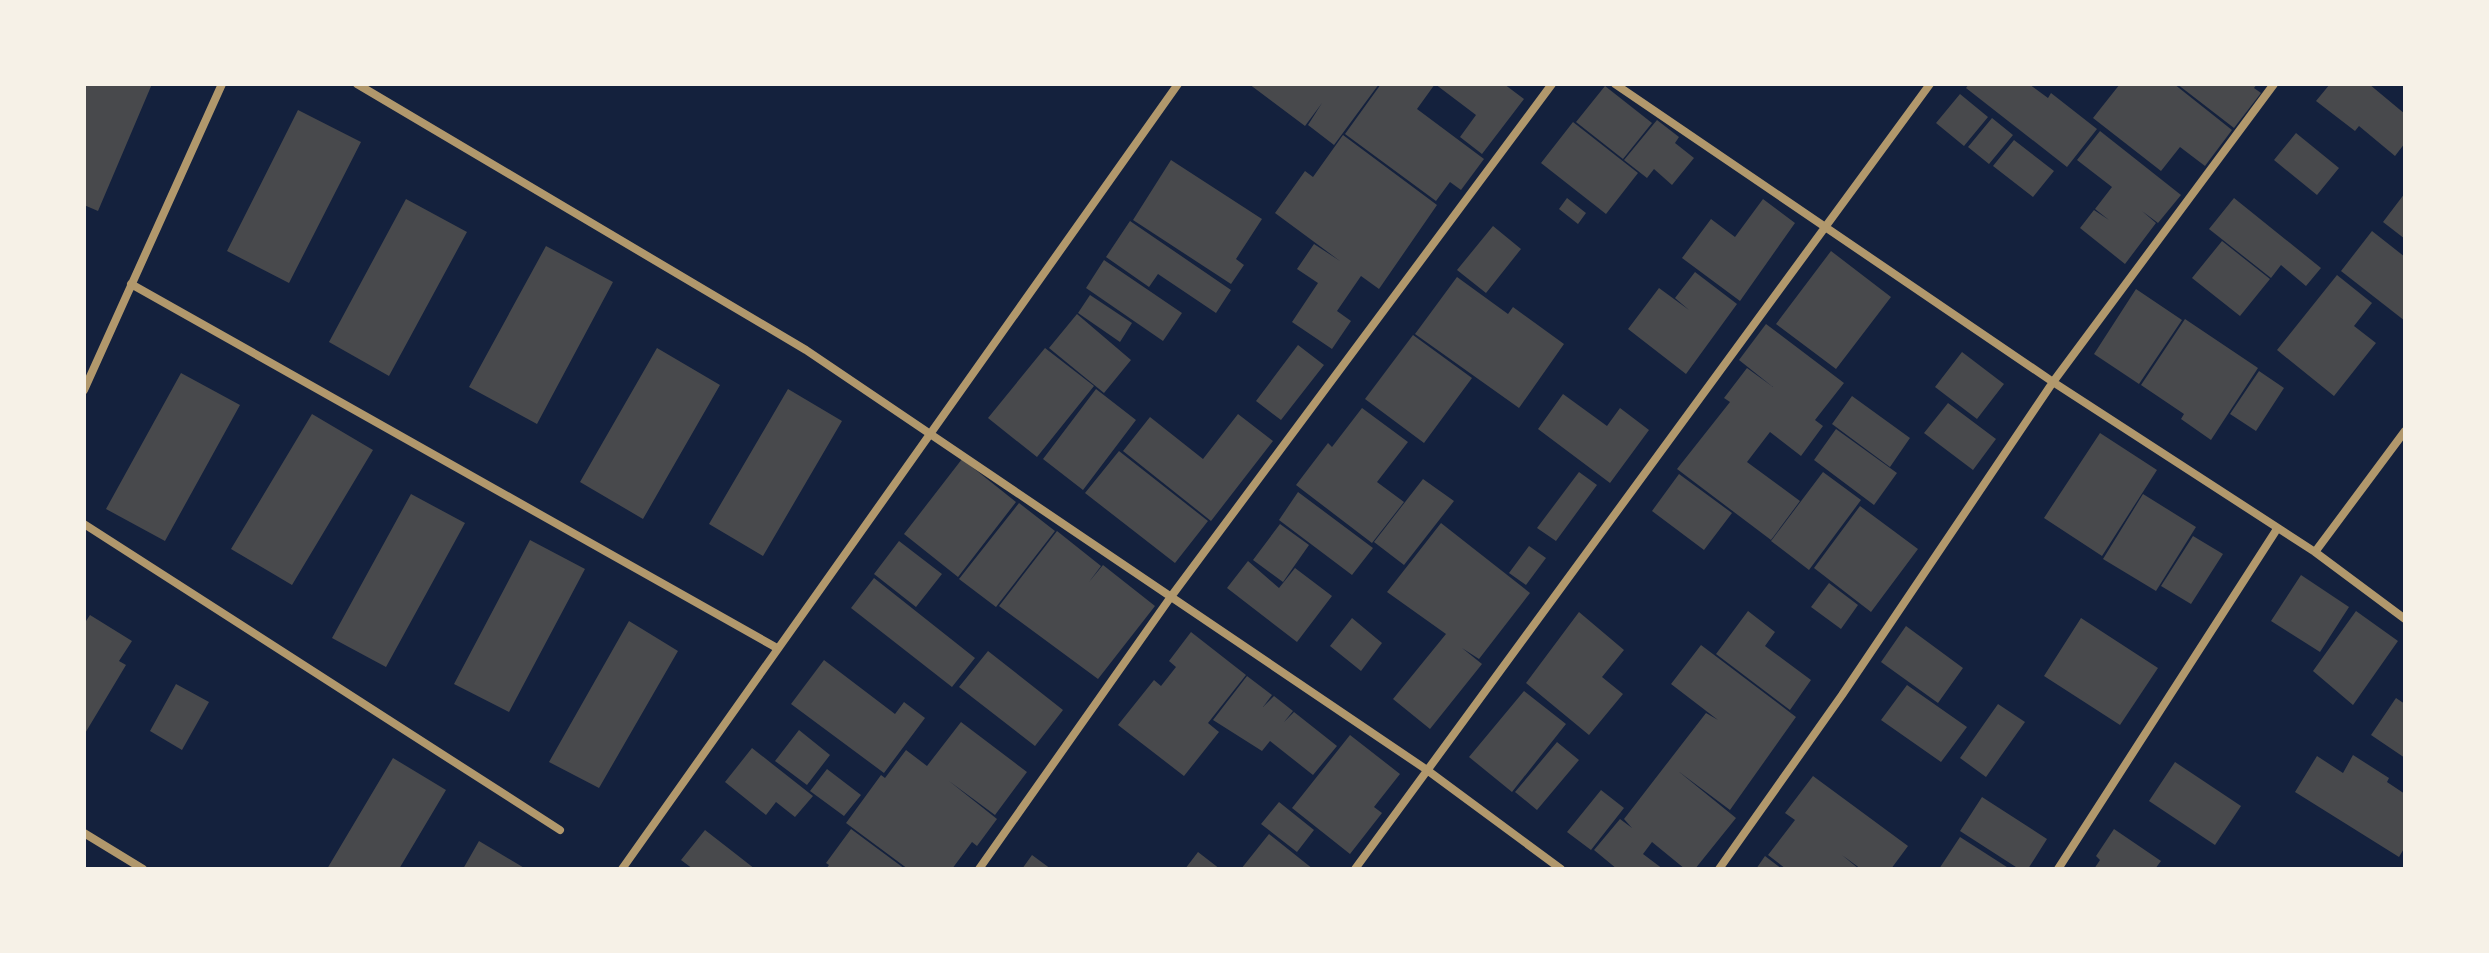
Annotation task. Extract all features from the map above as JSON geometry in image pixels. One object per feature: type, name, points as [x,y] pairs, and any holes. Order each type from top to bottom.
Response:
[{"type":"street","points":[[84,390],[222,84]]},
{"type":"street","points":[[357,84],[806,350],[1427,770],[1561,869]]},
{"type":"street","points":[[622,869],[1178,84]]},
{"type":"street","points":[[979,869],[1170,598],[1552,84]]},
{"type":"street","points":[[1615,84],[2053,382],[2315,552],[2405,619]]},
{"type":"street","points":[[1355,869],[1930,84]]},
{"type":"street","points":[[1719,869],[1842,695],[2053,382],[2274,84]]},
{"type":"street","points":[[131,284],[777,648]]},
{"type":"street","points":[[2315,552],[2405,431]]},
{"type":"street","points":[[84,524],[560,830]]},
{"type":"street","points":[[2058,869],[2277,529]]},
{"type":"street","points":[[84,833],[143,869]]},
{"type":"building","points":[[84,84],[152,84],[98,211],[84,205]]},
{"type":"building","points":[[1249,84],[1379,84],[1334,145],[1308,125],[1322,103],[1305,126]]},
{"type":"building","points":[[1381,84],[1435,84],[1417,109],[1484,159],[1461,190],[1450,182],[1436,201],[1345,134]]},
{"type":"building","points":[[1435,84],[1504,84],[1524,99],[1482,154],[1460,137],[1476,115]]},
{"type":"building","points":[[1969,84],[2029,84],[2048,98],[2051,93],[2097,129],[2067,167],[1966,88]]},
{"type":"building","points":[[2120,84],[2174,84],[2232,130],[2205,166],[2180,147],[2161,171],[2093,118]]},
{"type":"building","points":[[2177,84],[2257,84],[2254,88],[2261,93],[2234,128]]},
{"type":"building","points":[[2330,84],[2369,84],[2405,114],[2405,143],[2395,156],[2359,126],[2355,131],[2316,101]]},
{"type":"building","points":[[1605,86],[1652,123],[1623,159],[1576,122]]},
{"type":"building","points":[[1960,94],[1988,117],[1964,146],[1936,123]]},
{"type":"building","points":[[298,110],[361,142],[289,283],[227,251]]},
{"type":"building","points":[[1992,118],[2013,135],[1989,164],[1968,147]]},
{"type":"building","points":[[1657,120],[1679,137],[1675,143],[1694,158],[1672,185],[1654,169],[1647,178],[1624,160]]},
{"type":"building","points":[[1573,122],[1638,173],[1606,214],[1541,163]]},
{"type":"building","points":[[2100,131],[2181,195],[2158,223],[2142,211],[2156,223],[2125,264],[2080,228],[2094,210],[2109,220],[2095,209],[2112,187],[2077,160]]},
{"type":"building","points":[[2296,133],[2339,168],[2317,195],[2274,160]]},
{"type":"building","points":[[1343,135],[1437,205],[1379,289],[1361,276],[1337,311],[1351,321],[1332,349],[1292,322],[1318,283],[1297,269],[1314,244],[1340,261],[1275,213],[1305,171],[1313,177]]},
{"type":"building","points":[[2014,140],[2054,171],[2033,197],[1993,166]]},
{"type":"building","points":[[1171,160],[1262,219],[1236,259],[1244,265],[1231,284],[1133,220]]},
{"type":"building","points":[[2405,193],[2405,239],[2383,222]]},
{"type":"building","points":[[1567,198],[1586,213],[1578,224],[1559,209]]},
{"type":"building","points":[[2234,198],[2321,268],[2306,286],[2281,265],[2271,278],[2209,229]]},
{"type":"building","points":[[406,199],[467,232],[389,376],[329,342]]},
{"type":"building","points":[[1763,199],[1795,223],[1740,301],[1682,258],[1711,219],[1735,237]]},
{"type":"building","points":[[1130,221],[1231,290],[1216,313],[1158,274],[1149,287],[1106,257]]},
{"type":"building","points":[[1493,226],[1521,249],[1486,293],[1457,270]]},
{"type":"building","points":[[2372,231],[2405,257],[2405,321],[2341,271]]},
{"type":"building","points":[[2222,241],[2270,279],[2240,316],[2192,278]]},
{"type":"building","points":[[546,246],[613,282],[537,424],[469,387]]},
{"type":"building","points":[[1831,251],[1891,297],[1836,369],[1776,324]]},
{"type":"building","points":[[1104,260],[1182,313],[1163,341],[1086,288]]},
{"type":"building","points":[[1695,272],[1737,304],[1686,374],[1628,329],[1659,288],[1689,310],[1675,298]]},
{"type":"building","points":[[2337,275],[2372,303],[2354,326],[2376,343],[2334,396],[2277,350]]},
{"type":"building","points":[[1457,277],[1508,314],[1513,307],[1564,344],[1519,408],[1415,334]]},
{"type":"building","points":[[2136,289],[2182,320],[2139,384],[2094,354]]},
{"type":"building","points":[[1090,295],[1132,323],[1120,342],[1078,313]]},
{"type":"building","points":[[1077,314],[1131,360],[1104,393],[1049,348]]},
{"type":"building","points":[[2185,319],[2258,368],[2211,440],[2181,419],[2184,414],[2141,385]]},
{"type":"building","points":[[1766,324],[1844,383],[1815,420],[1823,426],[1801,456],[1770,432],[1747,462],[1800,501],[1771,540],[1677,469],[1730,402],[1724,398],[1747,368],[1773,387],[1739,360]]},
{"type":"building","points":[[1413,335],[1472,378],[1424,443],[1365,399]]},
{"type":"building","points":[[1298,345],[1324,365],[1281,420],[1256,401]]},
{"type":"building","points":[[657,348],[720,385],[643,519],[580,482]]},
{"type":"building","points":[[1045,348],[1094,386],[1037,457],[988,418]]},
{"type":"building","points":[[1962,352],[2004,384],[1977,419],[1935,387]]},
{"type":"building","points":[[2259,371],[2284,388],[2256,431],[2230,414]]},
{"type":"building","points":[[181,373],[240,405],[165,541],[106,509]]},
{"type":"building","points":[[788,389],[842,421],[763,556],[709,524]]},
{"type":"building","points":[[1096,389],[1136,420],[1083,490],[1043,459]]},
{"type":"building","points":[[1563,394],[1607,426],[1620,408],[1649,430],[1610,483],[1538,429]]},
{"type":"building","points":[[1852,396],[1910,438],[1890,467],[1832,424]]},
{"type":"building","points":[[1948,403],[1996,439],[1973,470],[1924,433]]},
{"type":"building","points":[[1362,408],[1408,442],[1377,482],[1404,502],[1372,543],[1296,485],[1328,443],[1332,447]]},
{"type":"building","points":[[312,414],[373,450],[292,585],[231,549]]},
{"type":"building","points":[[1238,414],[1273,441],[1211,521],[1123,451],[1150,417],[1203,459]]},
{"type":"building","points":[[1836,429],[1897,473],[1874,505],[1814,460]]},
{"type":"building","points":[[2100,433],[2157,470],[2102,556],[2044,518]]},
{"type":"building","points":[[1119,451],[1208,521],[1175,563],[1085,493]]},
{"type":"building","points":[[962,459],[1016,502],[958,577],[904,534]]},
{"type":"building","points":[[1579,472],[1597,485],[1556,541],[1537,528]]},
{"type":"building","points":[[1823,472],[1861,500],[1809,570],[1771,541]]},
{"type":"building","points":[[1679,474],[1732,513],[1704,550],[1652,511]]},
{"type":"building","points":[[1423,479],[1454,501],[1404,565],[1374,542]]},
{"type":"building","points":[[1298,492],[1373,548],[1352,575],[1279,520]]},
{"type":"building","points":[[411,494],[465,523],[386,667],[332,638]]},
{"type":"building","points":[[2143,494],[2196,527],[2156,591],[2103,559]]},
{"type":"building","points":[[1019,503],[1055,531],[996,607],[959,579]]},
{"type":"building","points":[[1860,506],[1918,549],[1871,612],[1814,568]]},
{"type":"building","points":[[1441,523],[1530,593],[1479,659],[1462,648],[1482,664],[1430,729],[1393,699],[1446,634],[1387,592]]},
{"type":"building","points":[[1280,524],[1309,545],[1283,582],[1253,560]]},
{"type":"building","points":[[1057,531],[1101,566],[1089,582],[1103,565],[1155,606],[1098,679],[999,606]]},
{"type":"building","points":[[2193,536],[2223,554],[2191,604],[2161,586]]},
{"type":"building","points":[[530,540],[585,569],[509,712],[454,684]]},
{"type":"building","points":[[899,541],[942,574],[916,607],[874,574]]},
{"type":"building","points":[[1529,546],[1546,558],[1526,585],[1509,573]]},
{"type":"building","points":[[1248,561],[1279,588],[1295,568],[1332,596],[1297,642],[1227,588]]},
{"type":"building","points":[[2301,575],[2349,607],[2320,652],[2271,621]]},
{"type":"building","points":[[874,578],[975,658],[952,687],[851,608]]},
{"type":"building","points":[[1829,583],[1858,605],[1841,629],[1811,607]]},
{"type":"building","points":[[1748,611],[1775,632],[1765,646],[1811,680],[1790,710],[1716,654]]},
{"type":"building","points":[[2356,611],[2398,641],[2353,705],[2313,671]]},
{"type":"building","points":[[1579,612],[1624,650],[1602,677],[1623,694],[1589,735],[1526,683]]},
{"type":"building","points":[[90,615],[132,641],[119,661],[126,665],[84,735],[84,624]]},
{"type":"building","points":[[1352,618],[1382,643],[1361,671],[1330,646]]},
{"type":"building","points":[[2081,618],[2158,668],[2120,725],[2044,676]]},
{"type":"building","points":[[629,621],[678,651],[599,788],[549,762]]},
{"type":"building","points":[[1906,626],[1963,668],[1938,703],[1881,662]]},
{"type":"building","points":[[1191,632],[1246,675],[1208,723],[1219,732],[1184,776],[1118,725],[1154,680],[1161,686],[1176,667],[1169,661]]},
{"type":"building","points":[[1701,645],[1796,717],[1730,810],[1678,771],[1736,818],[1695,869],[1685,869],[1652,842],[1643,854],[1663,869],[1617,869],[1594,850],[1620,819],[1632,828],[1624,819],[1706,713],[1718,720],[1671,684]]},
{"type":"building","points":[[988,651],[1063,710],[1035,746],[959,687]]},
{"type":"building","points":[[824,660],[895,714],[904,702],[925,718],[884,773],[791,704]]},
{"type":"building","points":[[1247,676],[1272,695],[1263,707],[1274,696],[1293,711],[1284,722],[1294,712],[1337,746],[1313,775],[1270,741],[1262,751],[1213,720]]},
{"type":"building","points":[[176,684],[209,702],[182,750],[150,731]]},
{"type":"building","points":[[1907,685],[1967,727],[1941,762],[1881,720]]},
{"type":"building","points":[[1524,691],[1566,724],[1512,792],[1469,757]]},
{"type":"building","points":[[2396,698],[2405,704],[2405,758],[2371,735]]},
{"type":"building","points":[[1998,704],[2025,722],[1986,777],[1960,758]]},
{"type":"building","points":[[961,722],[1027,772],[995,815],[949,781],[997,819],[977,846],[972,842],[952,869],[908,869],[846,823],[881,775],[885,778],[906,750],[927,766]]},
{"type":"building","points":[[799,730],[830,755],[807,785],[775,761]]},
{"type":"building","points":[[1350,735],[1400,774],[1374,807],[1382,813],[1350,854],[1292,808]]},
{"type":"building","points":[[1557,742],[1579,760],[1537,810],[1515,792]]},
{"type":"building","points":[[752,748],[813,796],[795,817],[776,802],[766,815],[725,782]]},
{"type":"building","points":[[2353,755],[2389,778],[2387,782],[2405,794],[2405,847],[2399,857],[2295,792],[2317,756],[2343,773]]},
{"type":"building","points":[[393,758],[446,790],[399,869],[327,869]]},
{"type":"building","points":[[2175,762],[2241,806],[2215,845],[2149,801]]},
{"type":"building","points":[[827,769],[861,795],[844,816],[810,791]]},
{"type":"building","points":[[1813,776],[1908,846],[1891,869],[1861,869],[1842,855],[1859,869],[1786,869],[1768,855],[1795,820],[1785,813]]},
{"type":"building","points":[[1601,790],[1624,808],[1591,850],[1567,832]]},
{"type":"building","points":[[1982,797],[2047,839],[2028,869],[2019,869],[1960,831]]},
{"type":"building","points":[[1279,802],[1314,830],[1297,852],[1261,824]]},
{"type":"building","points":[[851,829],[905,869],[826,869],[829,865],[826,863]]},
{"type":"building","points":[[2114,829],[2161,861],[2155,869],[2094,869],[2100,860],[2096,856]]},
{"type":"building","points":[[705,830],[755,869],[693,869],[681,860]]},
{"type":"building","points":[[1269,834],[1313,869],[1241,869]]},
{"type":"building","points":[[1960,837],[2010,869],[1939,869]]},
{"type":"building","points":[[479,841],[526,869],[463,869]]},
{"type":"building","points":[[1198,852],[1220,869],[1185,869]]},
{"type":"building","points":[[1032,855],[1051,869],[1022,869]]},
{"type":"building","points":[[1765,856],[1782,869],[1756,869]]}]
